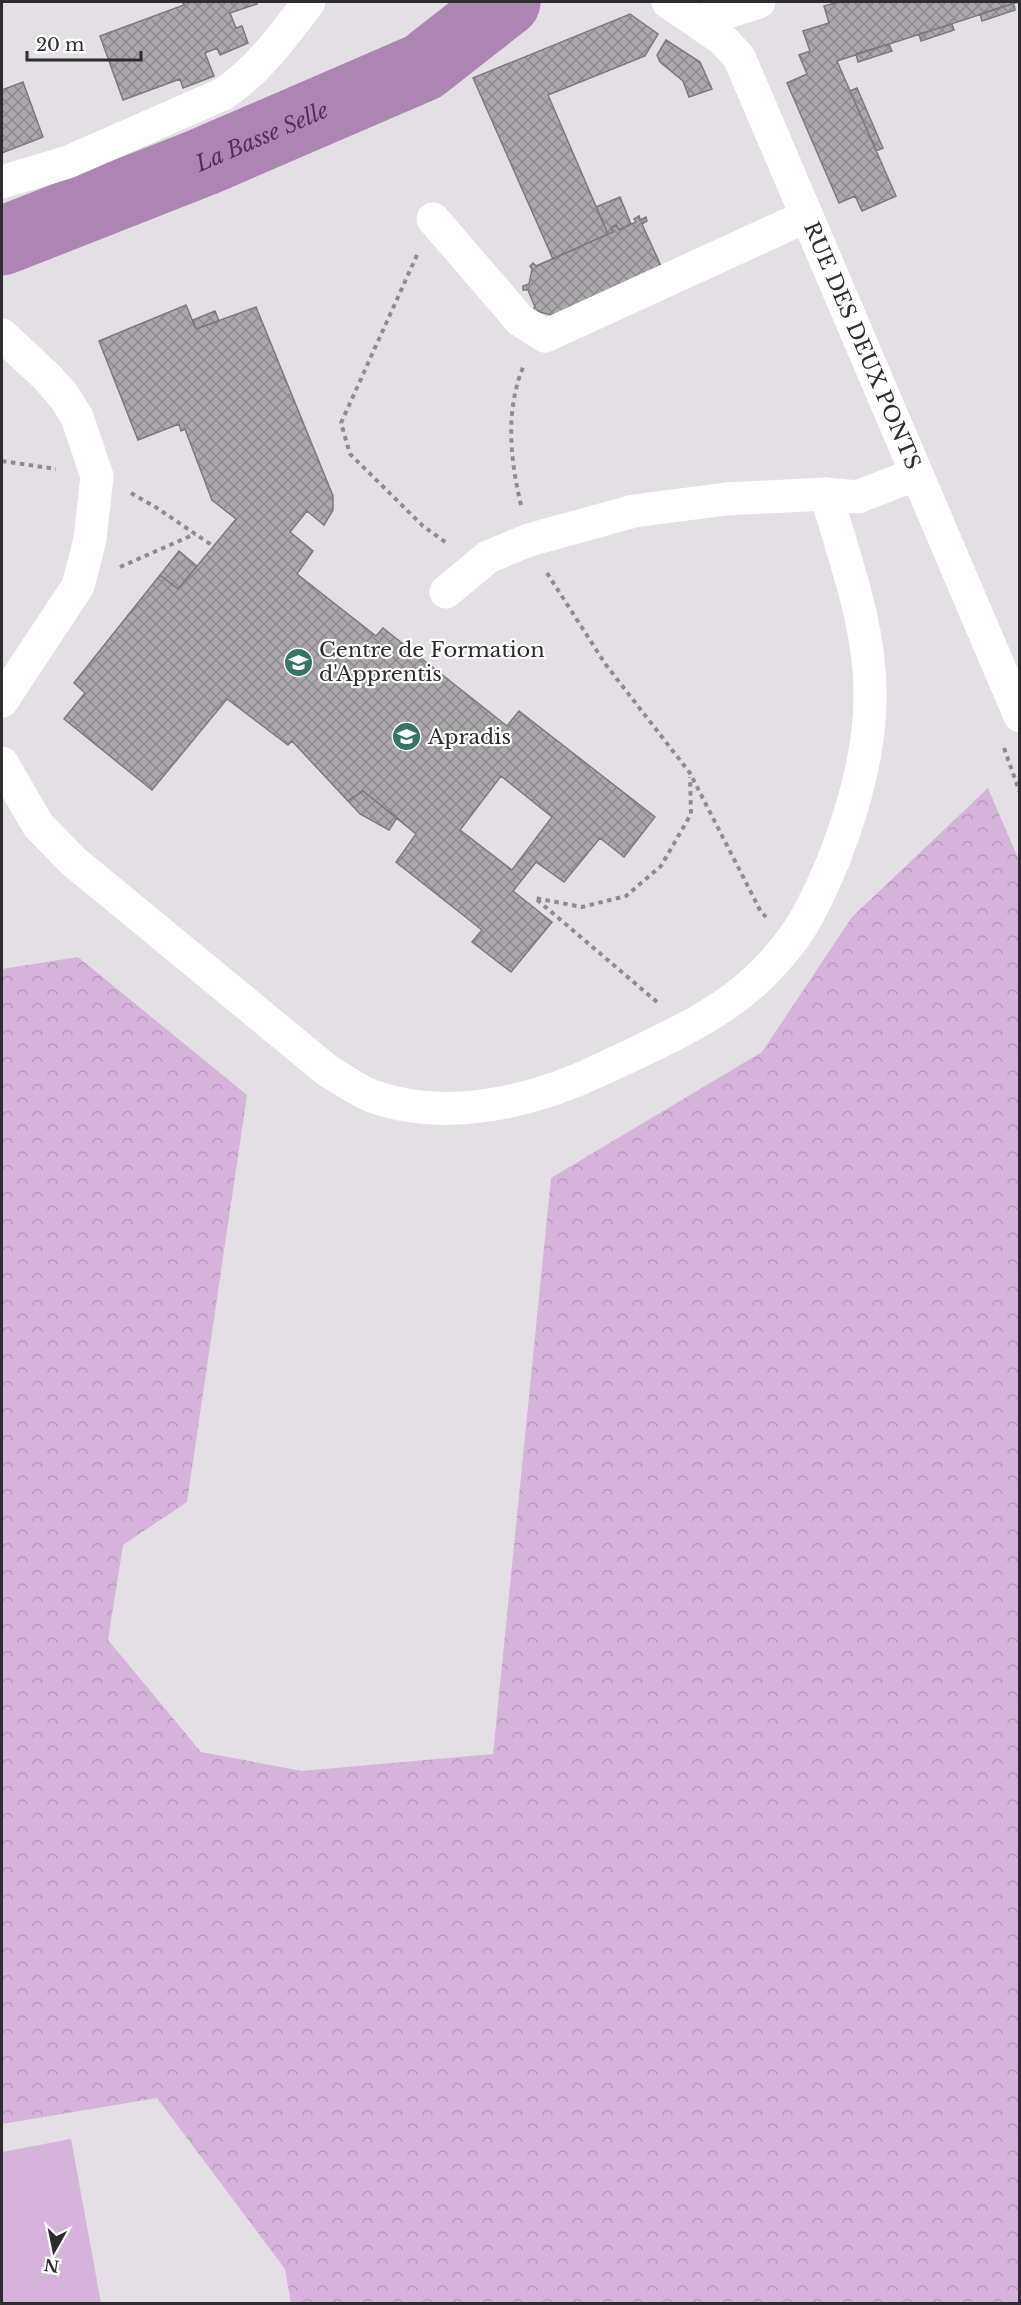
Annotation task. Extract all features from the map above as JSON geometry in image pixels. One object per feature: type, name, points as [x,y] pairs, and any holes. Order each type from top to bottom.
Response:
[{"type":"street","points":[[2,182],[68,162],[176,117],[223,94],[243,80],[274,48],[309,2]]},
{"type":"street","name":"RUE DES DEUX PONTS","points":[[668,2],[700,21],[739,57],[1020,716]]},
{"type":"street","points":[[700,21],[759,2]]},
{"type":"street","points":[[433,219],[520,320],[545,336],[807,216]]},
{"type":"street","points":[[2,335],[63,395],[77,417],[97,476],[90,539],[78,586],[2,700]]},
{"type":"street","points":[[446,592],[488,557],[529,540],[634,511],[726,499],[826,494],[857,497],[917,474]]},
{"type":"street","points":[[2,763],[38,825],[73,861],[328,1071],[371,1095],[410,1105],[446,1107],[487,1105],[565,1087],[675,1034],[734,999],[780,955],[808,915],[832,862],[852,802],[867,745],[870,695],[861,613],[826,494]]},
{"type":"path","points":[[433,219],[341,423],[350,454],[423,526],[452,547],[488,557]]},
{"type":"path","points":[[545,336],[533,347],[519,378],[510,422],[514,479],[529,540],[566,606],[606,665],[690,773],[761,912],[792,938]]},
{"type":"path","points":[[78,586],[196,533]]},
{"type":"path","points":[[675,1034],[657,1001],[535,898],[582,907],[626,896],[661,866],[691,814],[690,773]]},
{"type":"green space","points":[[988,788],[1020,863],[1019,2303],[291,2303],[285,2269],[157,2098],[2,2124],[2,969],[78,957],[247,1095],[187,1502],[123,1545],[108,1640],[201,1752],[302,1771],[493,1754],[551,1178],[762,1052],[852,917]]},
{"type":"green space","points":[[71,2139],[101,2303],[2,2303],[2,2152]]},
{"type":"water","points":[[253,128],[262,153],[2,255],[2,223]]},
{"type":"building","points":[[182,2],[256,2],[257,4],[230,13],[236,28],[242,26],[248,43],[220,55],[217,48],[205,53],[214,76],[183,88],[180,79],[123,100],[100,36],[184,5]]},
{"type":"building","points":[[839,2],[1019,2],[837,61],[896,196],[862,211],[855,196],[839,203],[787,83],[807,74],[799,55],[810,51],[803,31],[829,23],[824,6]]},
{"type":"building","points":[[1014,3],[1015,10],[982,21],[980,14]]},
{"type":"building","points":[[630,14],[658,34],[645,56],[548,95],[608,234],[553,259],[473,78]]},
{"type":"building","points":[[952,24],[954,30],[921,41],[919,34]]},
{"type":"building","points":[[666,40],[700,62],[712,89],[689,97],[683,81],[660,62],[657,55]]},
{"type":"building","points":[[889,44],[892,51],[858,62],[856,54]]},
{"type":"building","points":[[23,82],[43,137],[2,153],[2,90]]},
{"type":"building","points":[[857,88],[883,148],[876,151],[850,91]]},
{"type":"building","points":[[620,197],[631,224],[619,230],[616,225],[611,228],[613,232],[608,234],[596,207]]},
{"type":"building","points":[[639,216],[640,220],[646,217],[647,221],[642,224],[661,266],[554,316],[533,310],[535,307],[528,290],[523,290],[523,286],[529,284],[532,269],[530,266],[533,263],[536,266],[613,232],[611,228],[616,225],[619,230],[636,222],[634,219]]},
{"type":"building","points":[[186,305],[196,329],[256,307],[333,496],[333,510],[324,525],[307,511],[290,532],[313,551],[297,574],[376,636],[383,628],[507,726],[519,711],[655,817],[624,857],[600,838],[564,882],[536,862],[513,891],[552,922],[511,972],[472,942],[482,930],[396,862],[416,834],[363,791],[348,801],[292,741],[288,745],[227,699],[152,790],[64,719],[85,693],[74,683],[160,575],[178,589],[236,519],[212,500],[185,429],[181,431],[179,424],[138,440],[99,341]],"holes":[[[501,776],[552,817],[512,870],[460,830]]]},
{"type":"building","points":[[215,311],[219,321],[196,329],[193,320]]},
{"type":"building","points":[[179,551],[197,566],[178,589],[160,575]]},
{"type":"building","points":[[363,791],[397,818],[389,830],[360,814],[348,801]]},
{"type":"waterway","name":"La Basse Selle","points":[[2,241],[203,162],[423,67],[506,2]]},
{"type":"place","name":"Centre de Formation d'Apprentis","points":[[298,662]]},
{"type":"place","name":"Apradis","points":[[407,737]]}]
